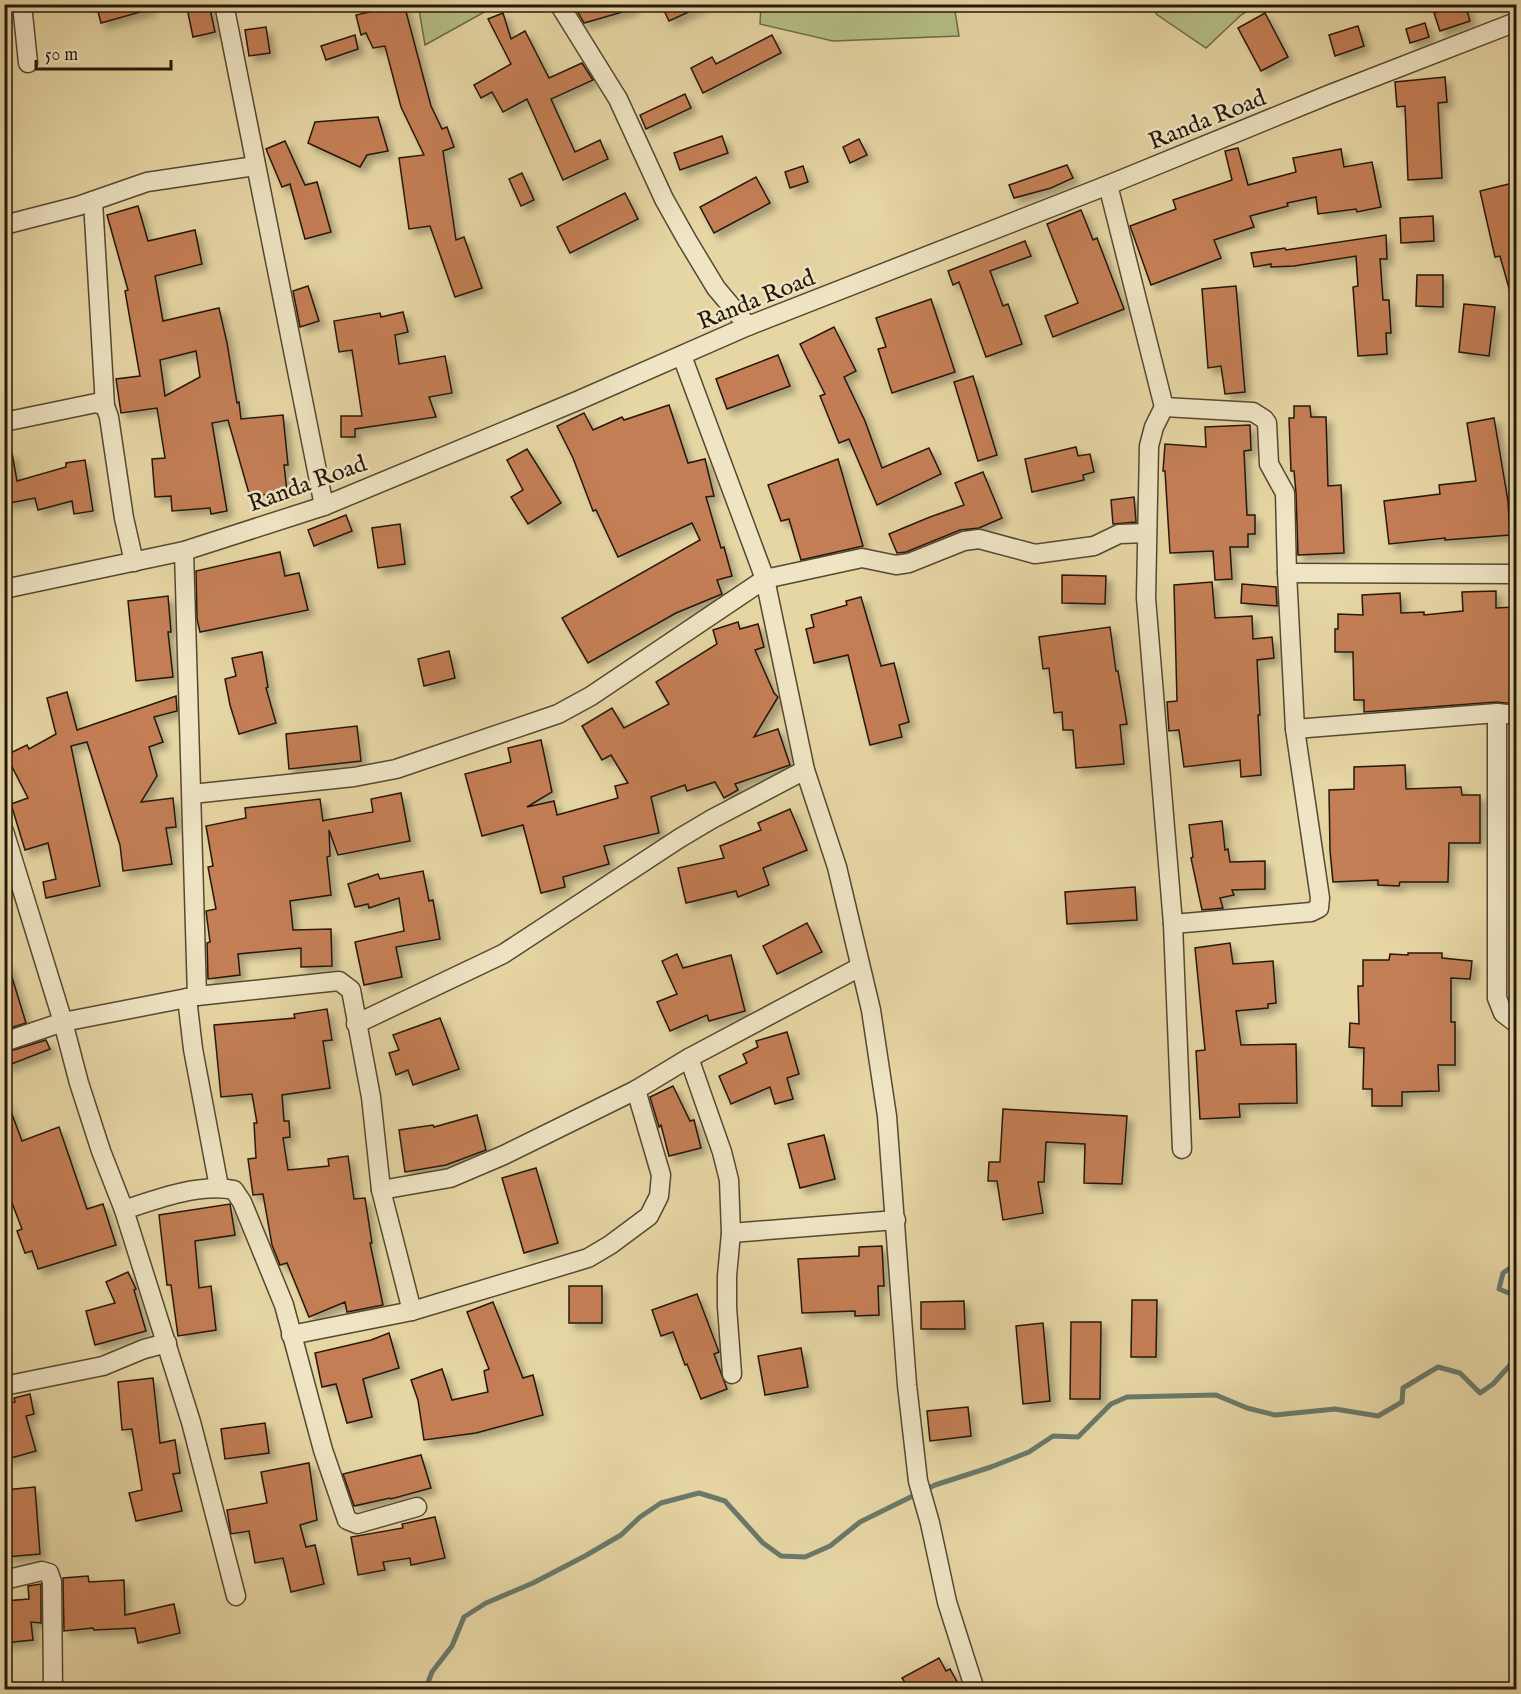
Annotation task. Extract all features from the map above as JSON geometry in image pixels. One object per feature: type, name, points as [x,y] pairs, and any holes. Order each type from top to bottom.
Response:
[{"type":"street","points":[[22,4],[28,63]]},
{"type":"street","points":[[224,4],[324,506]]},
{"type":"street","points":[[560,4],[618,99],[664,199],[687,240],[716,288],[748,326]]},
{"type":"street","name":"Randa Road","points":[[4,590],[184,550],[324,506],[578,401],[748,326],[1516,22]]},
{"type":"street","points":[[4,225],[167,178],[255,166]]},
{"type":"street","points":[[1108,185],[1164,407],[1154,427],[1149,446],[1146,598],[1177,984],[1182,1149]]},
{"type":"street","points":[[93,201],[105,406],[109,417],[124,518],[134,562]]},
{"type":"street","points":[[682,356],[765,579],[805,770],[837,867],[871,1010],[887,1116],[907,1384],[918,1481],[930,1523],[947,1602],[975,1689]]},
{"type":"street","points":[[4,422],[96,403],[105,406]]},
{"type":"street","points":[[1164,407],[1253,412],[1264,419],[1269,436],[1269,464],[1284,493],[1295,729],[1320,898],[1320,908],[1311,912],[1173,924]]},
{"type":"street","points":[[192,794],[354,777],[396,770],[550,717],[591,696],[765,579],[862,558],[896,565],[909,563],[964,541],[979,539],[1035,554],[1094,546],[1119,534],[1148,533]]},
{"type":"street","points":[[184,550],[192,794],[193,1049],[219,1187]]},
{"type":"street","points":[[1287,573],[1516,574]]},
{"type":"street","points":[[1295,729],[1497,713],[1516,715]]},
{"type":"street","points":[[1497,713],[1497,998],[1503,1013],[1516,1023]]},
{"type":"street","points":[[356,1024],[503,954],[711,819],[805,770]]},
{"type":"street","points":[[4,831],[63,1022],[79,1083],[101,1151],[124,1210],[167,1343],[201,1459],[236,1596]]},
{"type":"street","points":[[381,1190],[450,1178],[504,1155],[636,1090],[689,1058],[860,967]]},
{"type":"street","points":[[4,1042],[63,1022],[192,997],[339,981],[351,990],[371,1098],[381,1190],[412,1311]]},
{"type":"street","points":[[689,1058],[722,1152],[729,1180],[731,1233],[727,1306],[732,1374]]},
{"type":"street","points":[[291,1335],[412,1311],[588,1258],[610,1245],[649,1216],[659,1196],[661,1175],[636,1090]]},
{"type":"street","points":[[124,1210],[163,1197],[219,1187],[234,1190],[242,1202],[278,1288],[323,1450],[347,1520],[357,1524],[417,1506]]},
{"type":"street","points":[[731,1233],[896,1220]]},
{"type":"street","points":[[4,1386],[103,1366],[144,1349],[167,1343]]},
{"type":"street","points":[[4,1580],[42,1571],[49,1573],[52,1582],[53,1689]]},
{"type":"green space","points":[[418,4],[497,4],[497,5],[425,45]]},
{"type":"green space","points":[[1160,4],[1257,5],[1241,15],[1206,48],[1156,14]]},
{"type":"green space","points":[[761,5],[954,5],[959,36],[833,41],[760,24]]},
{"type":"building","points":[[96,4],[150,4],[151,9],[101,23]]},
{"type":"building","points":[[209,4],[215,32],[193,37],[187,8]]},
{"type":"building","points":[[404,4],[431,106],[442,129],[447,127],[454,147],[443,151],[456,240],[464,237],[482,288],[455,297],[430,226],[409,229],[399,158],[424,155],[401,107],[385,46],[373,48],[366,33],[361,35],[356,15]]},
{"type":"building","points":[[585,4],[633,4],[633,9],[584,23],[575,7]]},
{"type":"building","points":[[661,4],[706,4],[669,21]]},
{"type":"building","points":[[1465,4],[1470,21],[1440,31],[1434,13]]},
{"type":"building","points":[[503,13],[511,39],[525,31],[549,78],[582,63],[593,80],[551,99],[575,152],[600,140],[608,159],[563,180],[527,99],[503,112],[492,92],[481,98],[474,85],[511,64],[488,19]]},
{"type":"building","points":[[1265,13],[1288,57],[1261,71],[1238,28]]},
{"type":"building","points":[[1425,23],[1429,37],[1410,43],[1406,29]]},
{"type":"building","points":[[1358,26],[1364,46],[1335,56],[1329,35]]},
{"type":"building","points":[[266,27],[270,53],[249,56],[245,30]]},
{"type":"building","points":[[355,35],[358,49],[326,60],[321,46]]},
{"type":"building","points":[[772,35],[781,53],[703,93],[691,68],[712,57],[716,64]]},
{"type":"building","points":[[1445,77],[1447,102],[1438,103],[1442,178],[1408,180],[1405,106],[1397,107],[1395,82]]},
{"type":"building","points":[[685,94],[691,108],[646,129],[640,115]]},
{"type":"building","points":[[378,117],[388,151],[367,155],[360,167],[308,143],[315,122]]},
{"type":"building","points":[[722,136],[728,153],[680,170],[674,153]]},
{"type":"building","points":[[859,139],[867,155],[850,163],[843,147]]},
{"type":"building","points":[[285,141],[305,185],[317,182],[331,232],[305,239],[290,184],[282,187],[266,149]]},
{"type":"building","points":[[1238,148],[1248,185],[1296,172],[1293,158],[1341,149],[1344,167],[1372,162],[1381,207],[1357,212],[1356,209],[1318,214],[1316,197],[1287,203],[1288,206],[1250,216],[1254,227],[1214,240],[1221,258],[1151,285],[1130,226],[1176,209],[1173,200],[1232,180],[1225,151]]},
{"type":"building","points":[[1067,165],[1073,178],[1051,188],[1014,198],[1009,185]]},
{"type":"building","points":[[803,166],[808,182],[790,188],[785,172]]},
{"type":"building","points":[[522,173],[534,200],[521,206],[509,179]]},
{"type":"building","points":[[756,177],[770,203],[714,233],[700,207]]},
{"type":"building","points":[[1513,183],[1516,197],[1516,298],[1512,299],[1500,256],[1495,257],[1480,191]]},
{"type":"building","points":[[625,193],[638,219],[570,253],[557,227]]},
{"type":"building","points":[[138,206],[148,241],[195,230],[202,264],[155,276],[163,321],[219,308],[241,419],[283,415],[288,465],[284,465],[287,491],[250,497],[228,420],[212,423],[227,511],[211,514],[210,508],[172,511],[171,496],[155,497],[152,459],[165,458],[157,408],[121,413],[116,379],[140,376],[125,291],[128,290],[107,215]],"holes":[[[196,351],[200,377],[165,396],[160,360]]]},
{"type":"building","points":[[1081,210],[1093,240],[1097,238],[1124,309],[1053,337],[1045,316],[1078,303],[1047,224]]},
{"type":"building","points":[[1433,216],[1434,241],[1401,243],[1400,218]]},
{"type":"building","points":[[1386,235],[1387,259],[1380,259],[1383,300],[1389,300],[1391,333],[1386,333],[1387,354],[1358,356],[1353,287],[1358,286],[1356,256],[1294,266],[1271,267],[1271,264],[1254,267],[1251,253],[1285,248],[1286,250]]},
{"type":"building","points":[[1025,241],[1031,256],[990,271],[1003,306],[1008,304],[1022,344],[986,357],[959,282],[953,285],[948,271]]},
{"type":"building","points":[[1417,275],[1443,275],[1443,307],[1416,306]]},
{"type":"building","points":[[308,286],[319,321],[300,327],[293,291]]},
{"type":"building","points":[[1236,286],[1245,392],[1225,394],[1221,366],[1208,368],[1202,289]]},
{"type":"building","points":[[931,299],[955,372],[892,393],[878,349],[886,347],[876,318]]},
{"type":"building","points":[[1464,304],[1495,307],[1489,356],[1459,352]]},
{"type":"building","points":[[403,312],[408,332],[395,335],[399,364],[445,356],[452,393],[429,397],[436,417],[355,429],[355,437],[341,437],[341,416],[362,416],[352,350],[339,352],[334,321],[380,313],[381,317]]},
{"type":"building","points":[[834,327],[856,371],[844,377],[865,421],[882,468],[929,448],[941,474],[877,505],[849,439],[839,443],[820,396],[825,394],[800,344]]},
{"type":"building","points":[[778,355],[790,386],[727,409],[716,379]]},
{"type":"building","points":[[973,376],[997,455],[978,461],[954,382]]},
{"type":"building","points":[[669,405],[688,463],[705,459],[714,496],[706,497],[732,576],[717,580],[722,594],[676,613],[588,663],[562,618],[700,540],[692,523],[618,557],[596,510],[593,511],[573,458],[557,426],[584,413],[593,430],[622,417],[624,420]]},
{"type":"building","points":[[1294,406],[1310,406],[1311,417],[1326,417],[1328,486],[1341,485],[1344,553],[1298,555],[1296,493],[1294,471],[1291,471],[1289,418],[1294,418]]},
{"type":"building","points":[[1494,418],[1508,501],[1510,535],[1445,540],[1445,538],[1389,544],[1384,501],[1440,494],[1439,485],[1476,481],[1467,423]]},
{"type":"building","points":[[1250,425],[1251,450],[1244,451],[1247,515],[1255,515],[1255,534],[1248,534],[1248,547],[1230,547],[1232,579],[1215,580],[1213,551],[1170,553],[1165,471],[1163,471],[1165,444],[1206,447],[1205,427]]},
{"type":"building","points":[[1076,447],[1078,456],[1090,454],[1094,472],[1083,475],[1084,480],[1032,492],[1025,459]]},
{"type":"building","points":[[527,449],[561,503],[528,524],[511,497],[523,490],[507,460]]},
{"type":"building","points":[[12,453],[17,481],[66,467],[66,463],[85,460],[93,511],[74,514],[72,501],[38,510],[35,498],[4,504],[4,454]]},
{"type":"building","points":[[838,459],[863,546],[801,560],[789,519],[781,521],[768,485]]},
{"type":"building","points":[[983,472],[1002,518],[979,528],[960,530],[906,552],[897,553],[889,534],[964,505],[955,483]]},
{"type":"building","points":[[1134,497],[1136,522],[1113,524],[1111,500]]},
{"type":"building","points":[[346,515],[352,531],[314,546],[308,530]]},
{"type":"building","points":[[400,524],[405,564],[378,568],[372,528]]},
{"type":"building","points":[[280,552],[285,576],[299,573],[308,610],[200,632],[197,619],[196,571]]},
{"type":"building","points":[[1062,575],[1106,576],[1105,604],[1062,603]]},
{"type":"building","points":[[1212,582],[1215,618],[1252,616],[1253,639],[1272,637],[1274,658],[1257,660],[1261,775],[1241,777],[1240,760],[1184,767],[1179,730],[1169,731],[1167,702],[1177,701],[1174,585]]},
{"type":"building","points":[[1242,584],[1276,587],[1277,606],[1241,603]]},
{"type":"building","points":[[1496,591],[1496,608],[1514,607],[1516,704],[1496,702],[1364,712],[1364,700],[1354,700],[1353,652],[1335,652],[1335,629],[1338,629],[1338,614],[1363,615],[1362,595],[1400,593],[1401,613],[1424,612],[1424,615],[1463,611],[1462,592]]},
{"type":"building","points":[[168,596],[171,632],[168,632],[173,677],[136,681],[128,601]]},
{"type":"building","points":[[861,597],[881,666],[894,663],[909,722],[899,725],[902,737],[870,745],[848,655],[814,663],[806,629],[814,627],[811,615],[847,605],[846,601]]},
{"type":"building","points":[[738,622],[740,629],[758,624],[764,647],[755,650],[774,693],[778,697],[754,737],[778,729],[790,765],[735,784],[738,790],[724,798],[715,782],[687,791],[685,785],[651,797],[659,833],[604,846],[609,864],[563,877],[565,887],[541,893],[523,825],[482,836],[465,774],[511,762],[508,748],[541,740],[552,792],[527,807],[554,801],[557,815],[618,798],[615,786],[628,783],[611,755],[602,760],[582,726],[612,708],[624,728],[669,704],[656,682],[717,644],[713,630]]},
{"type":"building","points":[[1110,627],[1127,724],[1120,725],[1124,764],[1076,768],[1073,730],[1063,730],[1062,712],[1054,713],[1049,668],[1043,669],[1039,637]]},
{"type":"building","points":[[449,651],[455,678],[424,686],[418,659]]},
{"type":"building","points":[[262,652],[268,687],[266,688],[276,723],[239,734],[225,679],[236,676],[232,658]]},
{"type":"building","points":[[67,692],[77,730],[176,696],[177,711],[154,717],[163,742],[149,747],[157,776],[141,802],[173,798],[176,827],[166,828],[172,864],[123,871],[120,845],[87,742],[71,746],[100,886],[46,898],[43,882],[56,879],[48,843],[25,850],[11,804],[28,798],[6,755],[27,745],[29,749],[56,734],[47,698]]},
{"type":"building","points":[[357,726],[361,761],[289,769],[286,734]]},
{"type":"building","points":[[1405,765],[1406,789],[1461,787],[1462,795],[1480,795],[1480,843],[1449,843],[1448,882],[1400,882],[1399,886],[1378,885],[1378,880],[1333,882],[1329,790],[1354,789],[1354,767]]},
{"type":"building","points":[[401,793],[410,841],[338,855],[329,830],[330,856],[327,857],[331,895],[290,901],[293,930],[331,929],[332,966],[301,967],[301,948],[238,954],[240,975],[208,979],[207,943],[210,942],[206,911],[216,909],[208,867],[213,866],[206,826],[246,818],[245,808],[320,799],[323,821],[373,812],[371,799]]},
{"type":"building","points":[[790,809],[807,850],[763,868],[769,885],[738,897],[736,891],[686,903],[678,868],[724,858],[720,846],[761,830],[758,823]]},
{"type":"building","points":[[1222,821],[1225,850],[1228,849],[1230,862],[1265,861],[1265,889],[1232,890],[1234,895],[1220,898],[1223,908],[1202,910],[1191,858],[1193,857],[1189,825]]},
{"type":"building","points":[[423,871],[429,901],[433,900],[440,939],[396,947],[402,977],[364,985],[355,942],[404,931],[399,898],[369,908],[368,904],[355,907],[348,884],[378,874],[380,879]]},
{"type":"building","points":[[1135,887],[1137,920],[1067,924],[1065,892]]},
{"type":"building","points":[[807,923],[822,952],[777,974],[763,946]]},
{"type":"building","points":[[1230,943],[1233,964],[1273,961],[1276,1003],[1268,1004],[1268,1008],[1236,1011],[1241,1045],[1296,1044],[1297,1103],[1239,1104],[1240,1117],[1200,1119],[1196,1051],[1205,1050],[1195,948]]},
{"type":"building","points":[[1408,953],[1442,953],[1442,958],[1472,961],[1470,979],[1451,978],[1451,1022],[1455,1022],[1455,1065],[1438,1065],[1439,1091],[1402,1092],[1402,1106],[1372,1106],[1372,1089],[1363,1089],[1364,1048],[1349,1047],[1350,1023],[1359,1024],[1358,986],[1363,986],[1363,960],[1389,960],[1390,954],[1408,955]]},
{"type":"building","points":[[677,954],[683,968],[731,955],[745,1011],[709,1021],[707,1015],[670,1031],[657,1002],[677,994],[662,961]]},
{"type":"building","points":[[8,964],[26,1023],[4,1030],[4,965]]},
{"type":"building","points":[[327,1009],[332,1040],[323,1041],[330,1088],[282,1095],[284,1121],[289,1121],[290,1137],[283,1138],[288,1170],[329,1166],[328,1159],[348,1156],[354,1199],[365,1198],[372,1243],[370,1243],[383,1305],[347,1312],[345,1302],[309,1317],[287,1263],[280,1265],[272,1245],[263,1194],[253,1195],[248,1159],[256,1158],[254,1123],[257,1123],[252,1094],[221,1097],[214,1025],[295,1018],[294,1014]]},
{"type":"building","points":[[440,1018],[459,1069],[413,1085],[408,1070],[396,1075],[389,1053],[399,1050],[393,1035]]},
{"type":"building","points":[[787,1032],[799,1074],[787,1078],[793,1099],[775,1104],[770,1087],[731,1104],[719,1076],[747,1063],[743,1054],[758,1047],[756,1041]]},
{"type":"building","points":[[46,1040],[50,1049],[4,1067],[4,1053]]},
{"type":"building","points":[[673,1086],[690,1121],[694,1120],[701,1148],[669,1156],[661,1125],[659,1127],[650,1097]]},
{"type":"building","points":[[6,1098],[22,1141],[59,1127],[87,1209],[103,1204],[116,1245],[38,1269],[32,1251],[25,1253],[17,1231],[22,1229],[4,1182]]},
{"type":"building","points":[[1003,1109],[1127,1116],[1122,1184],[1084,1183],[1085,1144],[1046,1142],[1044,1182],[1038,1182],[1043,1213],[1003,1220],[997,1181],[988,1181],[989,1162],[1000,1162]]},
{"type":"building","points":[[477,1115],[486,1150],[446,1165],[405,1172],[399,1130],[433,1125],[434,1127]]},
{"type":"building","points":[[824,1135],[835,1179],[800,1188],[788,1144]]},
{"type":"building","points":[[536,1168],[558,1243],[524,1253],[502,1178]]},
{"type":"building","points":[[230,1204],[235,1235],[195,1241],[199,1288],[211,1286],[216,1330],[178,1336],[171,1285],[167,1285],[159,1215]]},
{"type":"building","points":[[882,1246],[884,1286],[878,1286],[879,1315],[855,1316],[855,1311],[802,1313],[798,1259],[859,1256],[859,1247]]},
{"type":"building","points":[[128,1272],[136,1289],[134,1290],[146,1331],[95,1345],[86,1311],[115,1303],[106,1282]]},
{"type":"building","points":[[569,1286],[602,1286],[602,1323],[569,1323]]},
{"type":"building","points":[[697,1294],[719,1352],[714,1354],[727,1389],[701,1399],[673,1332],[661,1336],[652,1310]]},
{"type":"building","points":[[1132,1300],[1157,1300],[1156,1357],[1131,1357]]},
{"type":"building","points":[[964,1301],[965,1329],[921,1329],[921,1302]]},
{"type":"building","points":[[493,1302],[523,1378],[533,1375],[543,1415],[476,1433],[424,1440],[418,1400],[411,1380],[442,1369],[452,1400],[488,1392],[484,1371],[489,1369],[467,1312]]},
{"type":"building","points":[[1071,1322],[1101,1322],[1100,1399],[1070,1399]]},
{"type":"building","points":[[1043,1323],[1050,1401],[1023,1404],[1016,1326]]},
{"type":"building","points":[[389,1333],[399,1368],[363,1379],[372,1417],[347,1423],[336,1384],[322,1387],[315,1353],[371,1340]]},
{"type":"building","points":[[801,1348],[808,1387],[765,1395],[758,1356]]},
{"type":"building","points":[[153,1378],[160,1443],[175,1440],[180,1473],[173,1474],[182,1511],[136,1521],[129,1493],[142,1490],[132,1429],[122,1430],[118,1382]]},
{"type":"building","points":[[30,1394],[34,1414],[26,1416],[36,1451],[4,1460],[4,1404],[15,1402],[14,1398]]},
{"type":"building","points":[[968,1407],[971,1436],[930,1441],[927,1411]]},
{"type":"building","points":[[265,1423],[269,1453],[225,1459],[221,1429]]},
{"type":"building","points":[[421,1455],[431,1488],[354,1506],[343,1474]]},
{"type":"building","points":[[309,1463],[317,1520],[300,1525],[306,1547],[315,1545],[324,1584],[291,1592],[283,1558],[255,1563],[249,1531],[231,1534],[227,1510],[267,1503],[261,1472]]},
{"type":"building","points":[[35,1487],[40,1554],[6,1557],[4,1490]]},
{"type":"building","points":[[435,1517],[445,1558],[411,1565],[410,1558],[383,1562],[385,1570],[358,1575],[351,1537],[403,1528],[402,1524]]},
{"type":"building","points":[[88,1576],[89,1582],[124,1580],[125,1615],[174,1604],[180,1633],[138,1643],[135,1628],[64,1631],[63,1578]]},
{"type":"building","points":[[41,1584],[41,1623],[31,1622],[33,1640],[4,1643],[4,1601],[29,1599],[28,1586]]},
{"type":"building","points":[[939,1658],[946,1671],[950,1669],[961,1689],[909,1689],[902,1678]]},
{"type":"waterway","points":[[1516,1264],[1503,1273],[1499,1289],[1516,1296]]},
{"type":"waterway","points":[[425,1690],[432,1672],[452,1646],[464,1617],[486,1603],[533,1583],[585,1556],[621,1535],[640,1517],[661,1503],[699,1493],[725,1501],[763,1543],[781,1556],[805,1557],[830,1546],[860,1522],[935,1485],[1029,1452],[1053,1436],[1078,1437],[1111,1404],[1127,1397],[1216,1395],[1247,1408],[1275,1415],[1335,1409],[1378,1416],[1402,1402],[1403,1388],[1438,1367],[1460,1373],[1480,1393],[1493,1384],[1511,1364],[1516,1364]]}]
